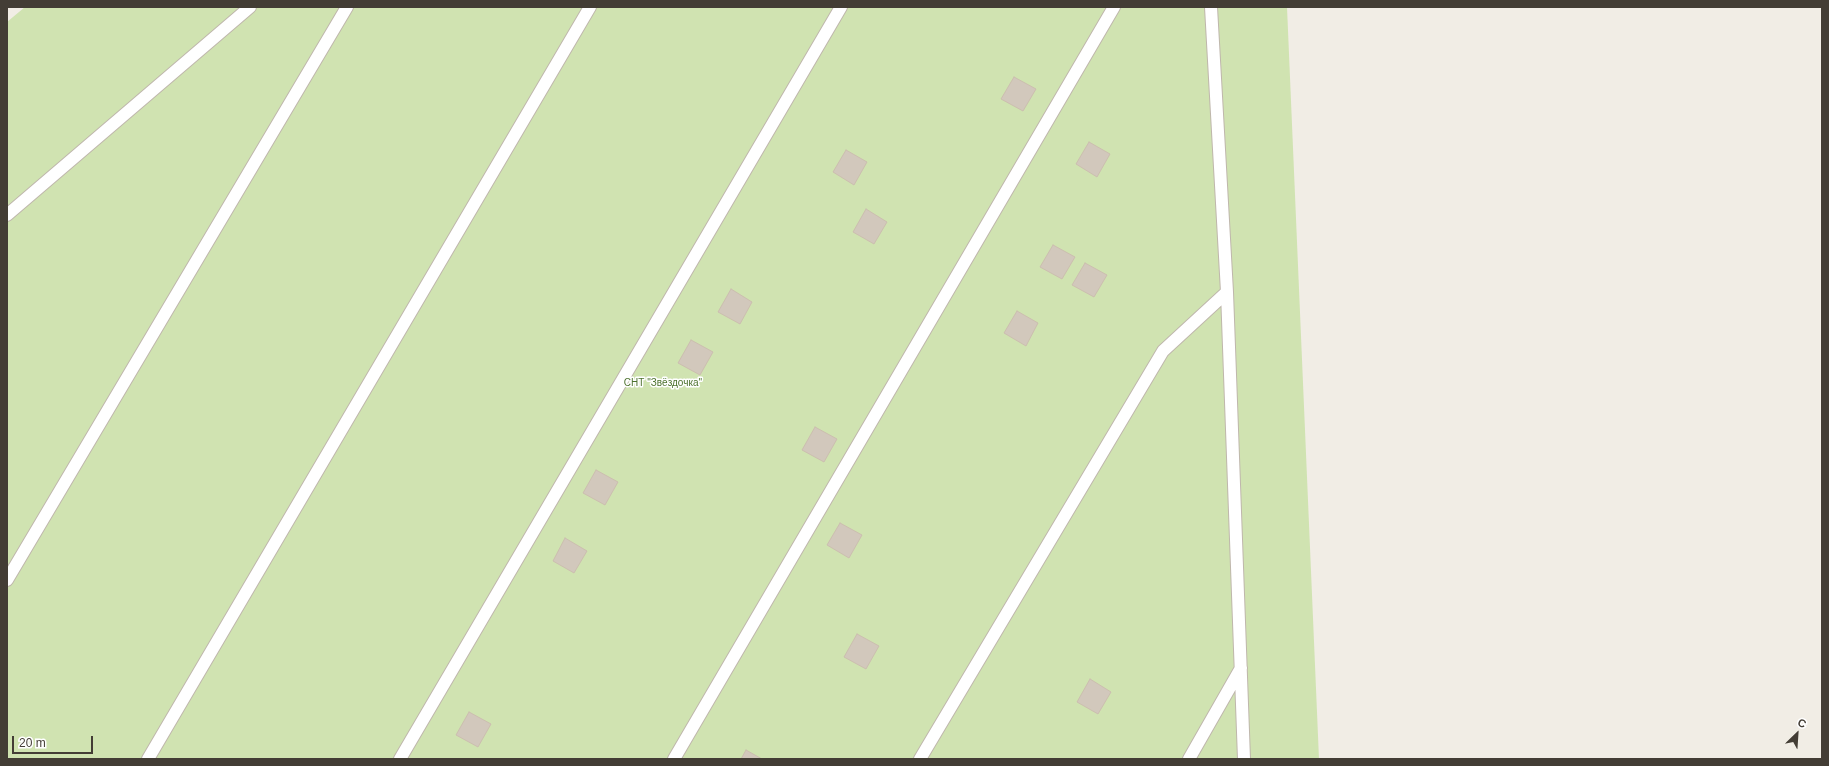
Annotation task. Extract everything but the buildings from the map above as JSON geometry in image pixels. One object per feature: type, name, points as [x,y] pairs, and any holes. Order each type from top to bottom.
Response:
[{"type":"lane","points":[[7,215],[250,7]]},
{"type":"lane","points":[[7,580],[347,7]]},
{"type":"lane","points":[[148,759],[590,7]]},
{"type":"lane","points":[[400,759],[841,7]]},
{"type":"lane","points":[[674,759],[1114,7]]},
{"type":"lane","points":[[1211,7],[1227,292],[1244,759]]},
{"type":"lane","points":[[920,759],[1163,351],[1227,292]]},
{"type":"lane","points":[[1189,759],[1241,667]]},
{"type":"green space","name":"СНТ \"Звёздочка\"","points":[[25,7],[1287,7],[1319,759],[7,759],[7,22]]}]
